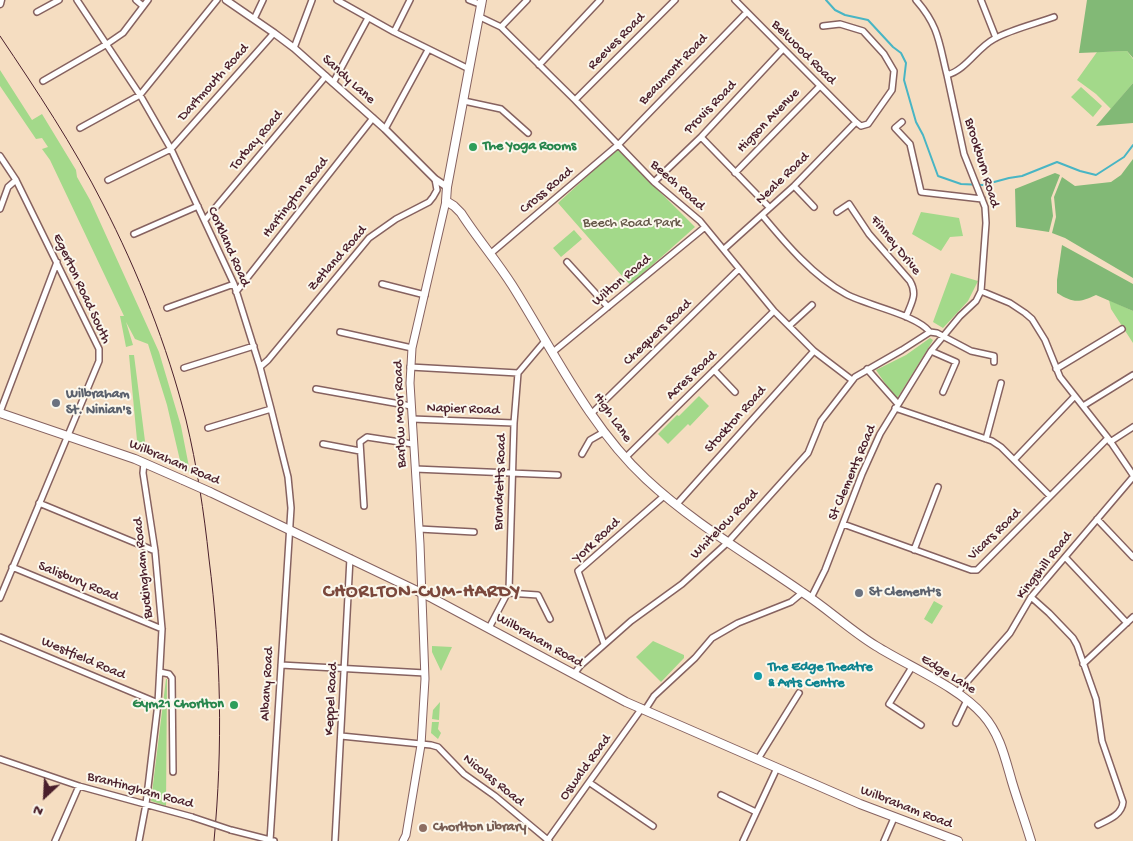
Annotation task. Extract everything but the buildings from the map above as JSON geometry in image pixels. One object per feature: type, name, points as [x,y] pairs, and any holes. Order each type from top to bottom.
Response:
[{"type":"main road","name":"Barlow Moor Road","points":[[403,841],[406,835],[421,744],[425,673],[420,530],[413,444],[410,367],[412,348],[446,201],[447,187],[482,2]]},
{"type":"main road","name":"High Lane","points":[[446,201],[460,213],[511,284],[545,341],[604,432],[625,458],[664,496],[727,543],[811,598]]},
{"type":"main road","name":"Wilbraham Road","points":[[0,412],[144,463],[184,480],[423,593],[574,674],[644,709],[894,818],[958,841]]},
{"type":"main road","name":"Edge Lane","points":[[811,598],[873,644],[957,693],[983,715],[996,734],[1005,755],[1031,841]]},
{"type":"street","points":[[0,4],[2,0]]},
{"type":"street","points":[[38,12],[58,0]]},
{"type":"street","name":"Corkland Road","points":[[77,0],[140,95],[171,148],[234,284],[260,367],[290,492],[288,528]]},
{"type":"street","points":[[136,0],[143,6]]},
{"type":"street","points":[[43,82],[107,44],[123,32],[148,0]]},
{"type":"street","points":[[80,128],[140,95],[217,0]]},
{"type":"street","name":"Sandy Lane","points":[[226,0],[294,48],[385,129],[435,179],[447,187]]},
{"type":"street","points":[[254,19],[262,0]]},
{"type":"street","points":[[294,48],[312,0]]},
{"type":"street","points":[[337,0],[428,50],[469,69]]},
{"type":"street","points":[[349,7],[353,0]]},
{"type":"street","points":[[394,32],[410,0]]},
{"type":"street","points":[[469,0],[482,2]]},
{"type":"street","points":[[500,27],[527,0]]},
{"type":"street","points":[[539,64],[600,0]]},
{"type":"street","name":"Reeves Road","points":[[575,100],[675,0]]},
{"type":"street","name":"Belwood Road","points":[[735,0],[856,122]]},
{"type":"street","name":"Brookburn Road","points":[[916,0],[936,27],[962,145],[985,207],[986,223],[981,291]]},
{"type":"street","points":[[981,0],[996,38]]},
{"type":"street","name":"Beaumont Road","points":[[618,145],[746,12]]},
{"type":"street","name":"Beech Road","points":[[480,17],[500,27],[575,100],[654,182],[700,221],[774,311],[814,351],[852,380]]},
{"type":"street","points":[[947,75],[958,70],[986,44],[996,38],[1054,17]]},
{"type":"street","points":[[333,83],[368,18]]},
{"type":"street","points":[[823,26],[840,24],[862,31],[884,54],[894,71],[892,90],[868,124],[861,126],[856,122]]},
{"type":"street","name":"Dartmouth Road","points":[[171,148],[274,33]]},
{"type":"street","name":"Provis Road","points":[[654,182],[701,137],[784,49]]},
{"type":"street","points":[[385,129],[428,50]]},
{"type":"street","name":"Torbay Road","points":[[205,220],[326,76]]},
{"type":"street","name":"Higson Avenue","points":[[735,173],[820,86]]},
{"type":"street","points":[[464,101],[501,109],[528,133]]},
{"type":"street","name":"Hartington Road","points":[[236,292],[373,118]]},
{"type":"street","name":"Neale Road","points":[[724,249],[794,186],[856,122]]},
{"type":"street","points":[[902,122],[896,128],[910,144],[921,192],[982,198]]},
{"type":"street","points":[[701,137],[769,207]]},
{"type":"street","name":"Cross Road","points":[[490,254],[618,145]]},
{"type":"street","points":[[108,180],[171,148]]},
{"type":"street","name":"Egerton Road South","points":[[0,156],[16,180],[99,349],[99,361],[0,598]]},
{"type":"street","name":"Zetland Road","points":[[260,367],[268,360],[369,238],[396,219],[429,202],[437,190],[435,179]]},
{"type":"street","points":[[0,209],[8,187],[16,180]]},
{"type":"street","points":[[794,186],[814,207]]},
{"type":"street","name":"Finney Drive","points":[[837,212],[849,204],[869,234],[910,281],[915,289],[906,317]]},
{"type":"street","points":[[134,234],[198,206]]},
{"type":"street","points":[[762,216],[809,266],[846,294],[906,317],[930,332],[971,351],[994,356],[994,362]]},
{"type":"street","name":"Wilton Road","points":[[553,352],[705,227]]},
{"type":"street","points":[[0,412],[57,262]]},
{"type":"street","points":[[568,262],[608,308]]},
{"type":"street","name":"Chequers Road","points":[[592,413],[740,269]]},
{"type":"street","points":[[167,308],[234,284]]},
{"type":"street","points":[[382,284],[425,294]]},
{"type":"street","points":[[942,336],[976,301],[981,291],[1010,303],[1025,313],[1032,319],[1045,340],[1056,369],[1109,440],[1133,476]]},
{"type":"street","points":[[789,326],[812,305]]},
{"type":"street","name":"Acres Road","points":[[625,458],[774,311]]},
{"type":"street","points":[[1056,369],[1122,329]]},
{"type":"street","points":[[340,332],[412,348]]},
{"type":"street","name":"Whitelow Road","points":[[574,674],[604,644],[631,621],[682,584],[727,543],[808,453],[821,421],[852,380],[867,369],[930,332]]},
{"type":"street","name":"St Clements Road","points":[[811,598],[825,570],[872,450],[897,406],[942,336]]},
{"type":"street","points":[[410,367],[518,373],[545,341]]},
{"type":"street","points":[[184,368],[254,346]]},
{"type":"street","name":"Stockton Road","points":[[676,505],[814,351]]},
{"type":"street","points":[[931,351],[956,362],[943,392]]},
{"type":"street","points":[[867,369],[897,406],[986,438],[1014,460],[1050,496]]},
{"type":"street","points":[[714,370],[735,392]]},
{"type":"street","name":"Brundretts Road","points":[[489,628],[508,593],[514,423],[518,373]]},
{"type":"street","points":[[1083,406],[1133,375]]},
{"type":"street","points":[[986,438],[1001,383]]},
{"type":"street","points":[[316,389],[411,406]]},
{"type":"street","points":[[1014,460],[1076,396]]},
{"type":"street","points":[[208,428],[271,409]]},
{"type":"street","name":"Napier Road","points":[[412,419],[514,423]]},
{"type":"street","name":"Vicars Road","points":[[843,524],[971,570],[977,570],[1050,496],[1109,440],[1133,427]]},
{"type":"street","points":[[582,454],[590,440],[604,432]]},
{"type":"street","points":[[364,506],[360,442],[367,436],[413,444]]},
{"type":"street","points":[[324,444],[360,451]]},
{"type":"street","name":"Buckingham Road","points":[[139,841],[146,804],[158,703],[162,629],[155,551],[143,473],[144,463]]},
{"type":"street","points":[[415,469],[558,475]]},
{"type":"street","name":"Kingshill Road","points":[[957,693],[1010,633],[1032,598],[1133,476]]},
{"type":"street","points":[[914,550],[938,487]]},
{"type":"street","name":"York Road","points":[[604,644],[578,571],[664,496]]},
{"type":"street","points":[[39,503],[155,551]]},
{"type":"street","points":[[1097,519],[1133,557]]},
{"type":"street","name":"Albany Road","points":[[271,841],[288,528]]},
{"type":"street","points":[[420,530],[474,532]]},
{"type":"street","points":[[1065,557],[1127,623]]},
{"type":"street","name":"Keppel Road","points":[[335,841],[350,558]]},
{"type":"street","name":"Salisbury Road","points":[[12,567],[162,629]]},
{"type":"street","name":"Oswald Road","points":[[548,841],[654,696],[695,658],[712,638],[738,623],[791,602],[803,592]]},
{"type":"street","points":[[508,593],[538,595],[550,619]]},
{"type":"street","points":[[1032,598],[1073,638],[1096,700],[1102,741],[1123,802],[1117,814],[1098,825]]},
{"type":"street","points":[[1083,664],[1133,617]]},
{"type":"street","name":"Westfield Road","points":[[0,637],[158,703]]},
{"type":"street","points":[[281,665],[425,673]]},
{"type":"street","points":[[912,667],[889,704],[921,725]]},
{"type":"street","points":[[160,672],[169,674],[172,678],[173,772]]},
{"type":"street","points":[[758,759],[799,693]]},
{"type":"street","points":[[956,723],[967,700]]},
{"type":"street","name":"Nicolas Road","points":[[341,736],[438,747],[464,774],[495,796],[548,841]]},
{"type":"street","name":"Brantingham Road","points":[[0,759],[79,786],[271,841]]},
{"type":"street","points":[[743,841],[777,768]]},
{"type":"street","points":[[590,783],[653,826]]},
{"type":"street","points":[[55,841],[79,786]]},
{"type":"street","points":[[720,795],[756,812]]},
{"type":"street","points":[[884,841],[894,818]]},
{"type":"green space","points":[[1087,0],[1133,0],[1133,58],[1127,51],[1079,53]]},
{"type":"green space","points":[[1127,51],[1133,59],[1133,83],[1111,109],[1096,94],[1077,80],[1097,52]]},
{"type":"green space","points":[[0,70],[32,120],[42,114],[76,170],[77,177],[90,200],[159,352],[181,426],[190,472],[182,469],[167,405],[148,344],[135,339],[126,322],[133,345],[126,347],[120,316],[124,316],[50,160],[42,149],[48,147],[42,138],[36,139],[0,86]]},
{"type":"green space","points":[[1133,83],[1133,123],[1096,126]]},
{"type":"green space","points":[[1081,87],[1102,106],[1093,117],[1071,97]]},
{"type":"green space","name":"Beech Road Park","points":[[617,149],[695,227],[630,285],[558,203]]},
{"type":"green space","points":[[1133,159],[1133,278],[1065,238],[1052,233],[1056,217],[1054,197],[1062,177],[1075,186],[1111,182],[1121,175]]},
{"type":"green space","points":[[1055,173],[1060,175],[1051,198],[1053,216],[1049,232],[1016,227],[1015,189]]},
{"type":"green space","points":[[921,212],[959,218],[963,236],[950,237],[941,251],[912,234]]},
{"type":"green space","points":[[574,230],[582,239],[561,257],[553,248]]},
{"type":"green space","points":[[1062,245],[1133,284],[1133,311],[1096,295],[1076,301],[1067,299],[1057,293]]},
{"type":"green space","points":[[951,273],[978,281],[968,301],[943,328],[933,322]]},
{"type":"green space","points":[[1109,300],[1133,311],[1133,343],[1111,309]]},
{"type":"green space","points":[[930,338],[933,340],[932,342],[898,397],[895,398],[876,370],[906,355]]},
{"type":"green space","points":[[129,355],[134,355],[146,449],[138,451]]},
{"type":"green space","points":[[699,396],[709,406],[690,426],[688,424],[668,444],[658,434]]},
{"type":"green space","points":[[934,601],[943,606],[932,624],[924,619]]},
{"type":"green space","points":[[653,641],[684,655],[684,658],[661,682],[636,657]]},
{"type":"green space","points":[[432,646],[452,647],[441,671],[432,652]]},
{"type":"green space","points":[[167,679],[166,806],[151,801]]},
{"type":"green space","points":[[440,702],[439,720],[432,719],[433,710]]},
{"type":"green space","points":[[432,722],[439,722],[438,729],[441,733],[438,739],[431,733]]},
{"type":"waterway","points":[[826,0],[835,10],[845,15],[868,20],[901,53],[906,63],[904,80],[916,122],[923,135],[938,176],[961,184],[983,185],[1022,176],[1057,162],[1096,175],[1124,157],[1133,145]]},
{"type":"tram line","points":[[0,36],[67,139],[116,230],[140,282],[161,337],[186,420],[202,506],[216,630],[220,735],[214,841]]},
{"type":"place","name":"The Yoga Rooms","points":[[473,147]]},
{"type":"place","name":"Wilbraham St. Ninian's","points":[[56,403]]},
{"type":"place","name":"St Clement's","points":[[859,593]]},
{"type":"place","name":"The Edge Theatre & Arts Centre","points":[[758,676]]},
{"type":"place","name":"Gym21 Chorlton","points":[[234,705]]},
{"type":"place","name":"Chorlton Library","points":[[423,828]]},
{"type":"district","name":"CHORLTON-CUM-HARDY","points":[[422,593]]}]
